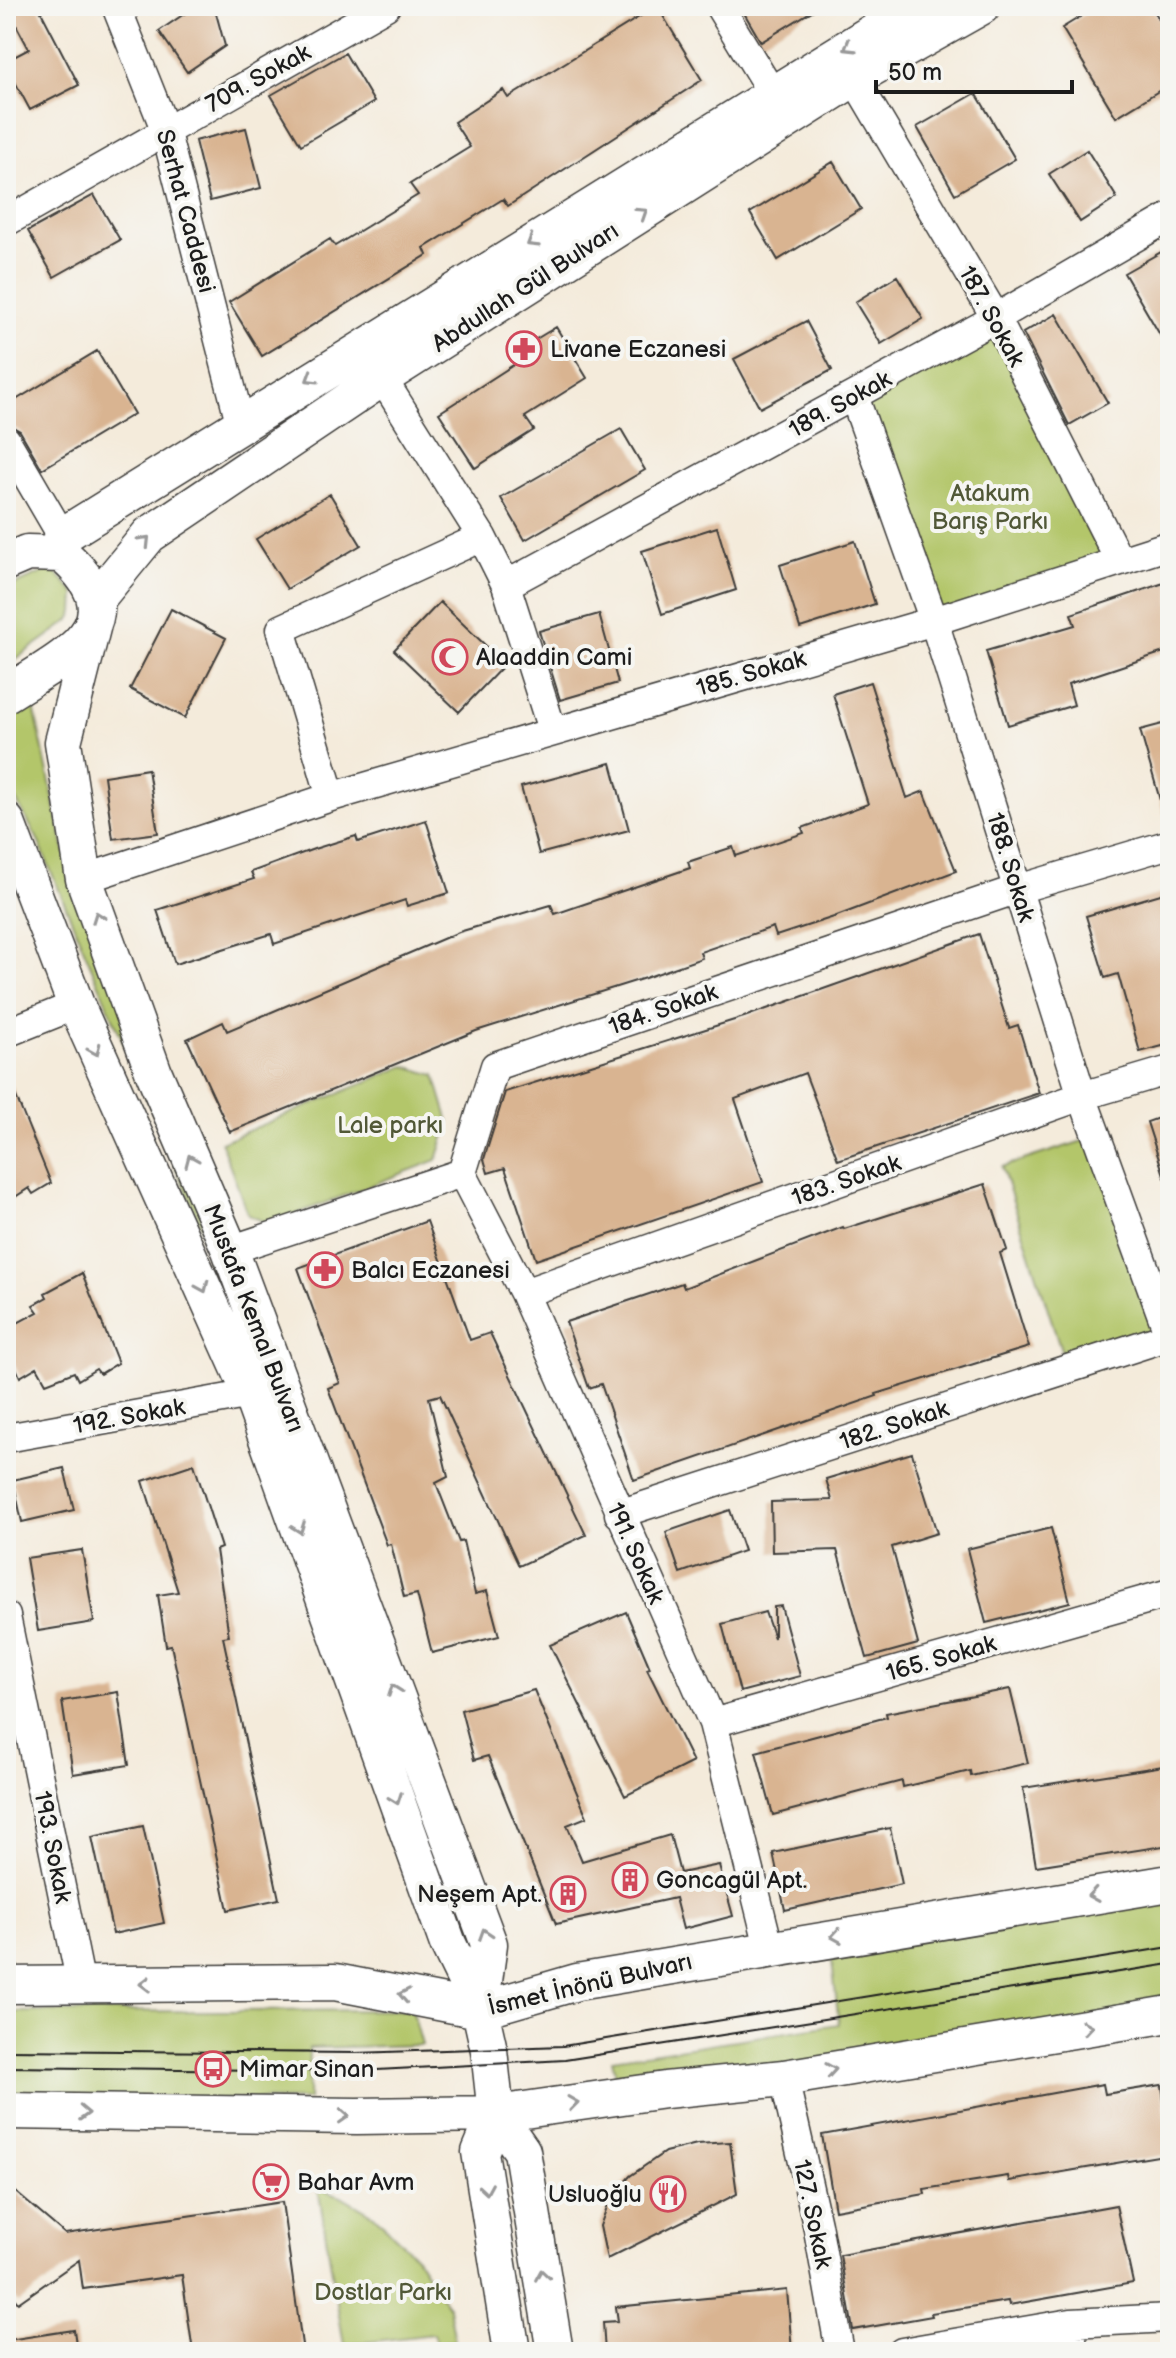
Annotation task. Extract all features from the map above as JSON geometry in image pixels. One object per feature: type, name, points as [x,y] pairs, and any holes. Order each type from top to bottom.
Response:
[{"type":"main road","name":"Abdullah Gül Bulvarı","points":[[62,545],[240,422],[915,6]]},
{"type":"main road","name":"Abdullah Gül Bulvarı","points":[[6,694],[89,636],[95,611],[149,535],[382,378],[854,78],[982,6]]},
{"type":"main road","points":[[6,562],[27,553],[62,545],[89,582],[95,611]]},
{"type":"main road","name":"Mustafa Kemal Bulvarı","points":[[95,611],[63,742],[84,879],[154,1073],[230,1250],[489,1944],[480,2010],[496,2114],[522,2151],[555,2352]]},
{"type":"main road","name":"Mustafa Kemal Bulvarı","points":[[6,821],[76,1005],[251,1394],[448,1944],[480,2010]]},
{"type":"main road","name":"İsmet İnönü Bulvarı","points":[[6,1985],[335,1982],[480,2010],[577,1982],[769,1947],[1170,1883]]},
{"type":"main road","points":[[6,2111],[357,2116],[496,2114],[665,2090],[784,2078],[1170,2014]]},
{"type":"main road","points":[[496,2114],[480,2152],[512,2352]]},
{"type":"street","name":"Serhat Caddesi","points":[[116,6],[165,129],[240,422]]},
{"type":"street","name":"709. Sokak","points":[[6,222],[386,6]]},
{"type":"street","points":[[719,6],[772,93]]},
{"type":"street","name":"187. Sokak","points":[[854,78],[996,318],[1119,560]]},
{"type":"street","name":"189. Sokak","points":[[506,585],[996,318],[1170,217]]},
{"type":"street","points":[[382,378],[482,537],[506,585],[552,730]]},
{"type":"street","name":"188. Sokak","points":[[854,396],[934,621],[1082,1096],[1170,1337]]},
{"type":"street","points":[[6,440],[62,545]]},
{"type":"street","points":[[331,797],[281,629],[482,537]]},
{"type":"street","name":"185. Sokak","points":[[84,879],[331,797],[934,621],[1170,545]]},
{"type":"street","name":"184. Sokak","points":[[462,1173],[495,1066],[1018,889],[1170,844]]},
{"type":"street","points":[[6,1033],[76,1005]]},
{"type":"street","name":"183. Sokak","points":[[524,1293],[1082,1096],[1170,1070]]},
{"type":"street","points":[[230,1250],[462,1173]]},
{"type":"street","name":"191. Sokak","points":[[462,1173],[524,1293],[713,1723],[769,1947]]},
{"type":"street","name":"182. Sokak","points":[[619,1514],[1170,1337]]},
{"type":"street","name":"192. Sokak","points":[[6,1438],[251,1394]]},
{"type":"street","name":"165. Sokak","points":[[713,1723],[1170,1593]]},
{"type":"street","name":"193. Sokak","points":[[6,1616],[81,1985]]},
{"type":"street","name":"127. Sokak","points":[[784,2078],[817,2224],[840,2352]]},
{"type":"street","points":[[902,2352],[1071,2323],[1170,2318]]},
{"type":"street","points":[[1071,2323],[1073,2352]]},
{"type":"green space","name":"Atakum Barış Parkı","points":[[996,318],[1119,560],[934,621],[854,396]]},
{"type":"green space","points":[[46,571],[56,573],[75,593],[74,613],[69,621],[6,666],[6,589]]},
{"type":"green space","points":[[31,693],[64,849],[302,1476],[210,1248],[37,838],[6,782],[6,704]]},
{"type":"green space","name":"Lale parkı","points":[[405,1066],[435,1075],[449,1122],[437,1160],[270,1224],[248,1215],[221,1142]]},
{"type":"green space","points":[[1092,1138],[1154,1330],[1064,1359],[1002,1167]]},
{"type":"green space","points":[[302,1476],[321,1524],[377,1676]]},
{"type":"green space","points":[[377,1676],[479,1944],[468,1944]]},
{"type":"green space","points":[[1170,1900],[1170,2015],[618,2092],[612,2059],[839,2024],[831,1952]]},
{"type":"green space","points":[[412,2010],[422,2045],[309,2048],[308,2100],[6,2097],[6,2012]]},
{"type":"green space","name":"Dostlar Parkı","points":[[318,2188],[341,2196],[374,2215],[416,2257],[449,2308],[455,2341],[436,2343],[433,2334],[344,2345]]},
{"type":"building","points":[[6,6],[38,6],[79,85],[30,110],[6,65],[6,61],[29,49]]},
{"type":"building","points":[[196,6],[214,6],[225,46],[187,72],[159,31]]},
{"type":"building","points":[[657,6],[702,80],[508,206],[503,199],[424,248],[427,255],[262,356],[229,302],[330,239],[335,246],[418,195],[410,184],[470,147],[454,122],[503,90],[508,98]]},
{"type":"building","points":[[740,6],[820,6],[761,42]]},
{"type":"building","points":[[1098,6],[1151,6],[1170,37],[1170,84],[1116,117],[1062,28]]},
{"type":"building","points":[[345,53],[374,102],[301,145],[271,95]]},
{"type":"building","points":[[976,93],[1015,159],[955,194],[917,127]]},
{"type":"building","points":[[246,128],[261,188],[210,201],[195,141]]},
{"type":"building","points":[[1087,150],[1117,198],[1080,222],[1049,174]]},
{"type":"building","points":[[833,162],[861,209],[778,260],[750,213]]},
{"type":"building","points":[[94,195],[120,240],[54,277],[28,231]]},
{"type":"building","points":[[1170,247],[1170,352],[1124,273]]},
{"type":"building","points":[[897,276],[923,319],[881,344],[855,302]]},
{"type":"building","points":[[1056,314],[1108,403],[1069,425],[1023,333]]},
{"type":"building","points":[[806,321],[832,370],[760,408],[734,359]]},
{"type":"building","points":[[556,327],[587,378],[525,417],[534,430],[475,468],[439,413],[518,362],[513,353]]},
{"type":"building","points":[[97,351],[134,414],[42,469],[20,431],[6,423],[6,406]]},
{"type":"building","points":[[621,429],[645,470],[525,540],[501,498]]},
{"type":"building","points":[[330,494],[361,545],[287,589],[256,539]]},
{"type":"building","points":[[717,527],[736,590],[662,614],[642,551]]},
{"type":"building","points":[[855,541],[875,604],[800,628],[780,565]]},
{"type":"building","points":[[1170,581],[1170,650],[1068,684],[1074,705],[1008,725],[986,651],[1075,625],[1071,614]]},
{"type":"building","name":"Alaaddin Cami","points":[[440,602],[505,664],[459,712],[394,650]]},
{"type":"building","points":[[171,609],[226,638],[185,718],[130,689]]},
{"type":"building","points":[[599,614],[618,683],[560,700],[539,631]]},
{"type":"building","points":[[870,682],[907,798],[924,791],[956,871],[834,917],[776,936],[773,927],[700,952],[702,958],[645,978],[476,1031],[230,1132],[187,1039],[223,1022],[227,1031],[459,932],[551,905],[555,914],[690,868],[688,862],[733,847],[736,856],[804,833],[802,828],[868,804],[833,694]]},
{"type":"building","points":[[1170,722],[1170,813],[1164,814],[1140,730]]},
{"type":"building","points":[[611,763],[629,830],[539,854],[521,787]]},
{"type":"building","points":[[148,769],[158,833],[113,839],[104,776]]},
{"type":"building","points":[[426,820],[449,893],[407,906],[405,900],[274,944],[271,934],[175,964],[157,910],[254,879],[251,872],[314,849],[356,836],[358,842]]},
{"type":"building","points":[[1164,893],[1170,913],[1170,1044],[1140,1052],[1118,974],[1105,978],[1086,916]]},
{"type":"building","points":[[979,934],[1009,1028],[1018,1025],[1039,1093],[838,1160],[805,1073],[735,1099],[763,1182],[536,1260],[505,1168],[488,1173],[484,1159],[505,1092],[744,1017]]},
{"type":"building","points":[[7,1074],[51,1183],[33,1194],[29,1188],[6,1203]]},
{"type":"building","points":[[1170,1114],[1170,1178],[1165,1178],[1147,1122]]},
{"type":"building","points":[[985,1184],[1007,1250],[1000,1253],[1029,1347],[876,1394],[634,1480],[601,1384],[589,1388],[566,1322],[682,1283],[684,1288],[843,1227]]},
{"type":"building","points":[[427,1221],[470,1340],[490,1333],[586,1535],[519,1566],[440,1395],[429,1398],[448,1477],[436,1483],[459,1542],[463,1541],[475,1594],[487,1591],[499,1636],[432,1653],[417,1594],[404,1597],[391,1544],[387,1545],[328,1388],[340,1383],[298,1268]]},
{"type":"building","points":[[82,1273],[118,1363],[100,1374],[96,1369],[78,1380],[74,1372],[46,1383],[37,1367],[20,1377],[6,1346],[6,1329],[38,1312],[33,1305],[47,1297],[45,1293]]},
{"type":"building","points":[[912,1453],[937,1533],[892,1547],[918,1644],[867,1658],[837,1550],[772,1552],[771,1502],[832,1500],[826,1479]]},
{"type":"building","points":[[194,1464],[221,1548],[216,1550],[229,1636],[223,1637],[279,1899],[228,1910],[171,1645],[166,1646],[158,1595],[178,1592],[143,1481]]},
{"type":"building","points":[[64,1468],[74,1510],[22,1522],[13,1480]]},
{"type":"building","points":[[730,1510],[744,1551],[680,1573],[666,1532]]},
{"type":"building","points":[[1051,1528],[1070,1602],[986,1623],[967,1549]]},
{"type":"building","points":[[82,1550],[94,1622],[38,1631],[26,1558]]},
{"type":"building","points":[[781,1606],[800,1676],[740,1692],[722,1624],[765,1612],[774,1638],[774,1607]]},
{"type":"building","points":[[626,1612],[650,1668],[647,1669],[693,1762],[625,1796],[550,1645]]},
{"type":"building","points":[[1010,1689],[1028,1763],[971,1776],[970,1771],[903,1787],[902,1781],[773,1815],[756,1752],[887,1717],[886,1713]]},
{"type":"building","points":[[534,1690],[587,1817],[567,1825],[582,1861],[670,1835],[680,1873],[719,1865],[733,1916],[683,1929],[675,1898],[556,1924],[488,1756],[474,1760],[461,1710]]},
{"type":"building","points":[[118,1692],[129,1765],[73,1774],[62,1701]]},
{"type":"building","points":[[1170,1765],[1170,1845],[1036,1866],[1023,1788]]},
{"type":"building","points":[[143,1826],[164,1923],[113,1934],[92,1837]]},
{"type":"building","points":[[890,1828],[902,1884],[785,1910],[773,1853]]},
{"type":"building","points":[[1103,2084],[1105,2094],[1162,2085],[1170,2154],[1009,2181],[1008,2176],[924,2189],[925,2194],[835,2210],[822,2135]]},
{"type":"building","points":[[730,2142],[737,2194],[607,2259],[600,2226],[610,2199],[630,2176],[665,2152],[697,2144]]},
{"type":"building","points":[[6,2184],[65,2234],[282,2202],[303,2352],[193,2352],[182,2275],[83,2289],[79,2260],[18,2303],[6,2289]]},
{"type":"building","points":[[1116,2205],[1133,2283],[1009,2305],[1008,2301],[931,2313],[932,2316],[853,2330],[840,2255]]},
{"type":"building","points":[[787,2290],[792,2352],[605,2352],[603,2322],[618,2321],[616,2307]]},
{"type":"building","points":[[74,2330],[77,2352],[8,2352],[8,2340]]},
{"type":"tram line","points":[[6,2050],[356,2053],[563,2046],[1170,1947]]},
{"type":"tram line","points":[[6,2067],[358,2071],[565,2060],[1170,1964]]},
{"type":"place","name":"Livane Eczanesi","points":[[524,349]]},
{"type":"place","name":"Alaaddin Cami","points":[[450,657]]},
{"type":"place","name":"Balcı Eczanesi","points":[[325,1270]]},
{"type":"place","name":"Goncagül Apt.","points":[[630,1880]]},
{"type":"place","name":"Neşem Apt.","points":[[568,1894]]},
{"type":"place","name":"Mimar Sinan","points":[[213,2069]]},
{"type":"place","name":"Bahar Avm","points":[[271,2182]]},
{"type":"place","name":"Usluoğlu","points":[[668,2194]]}]
